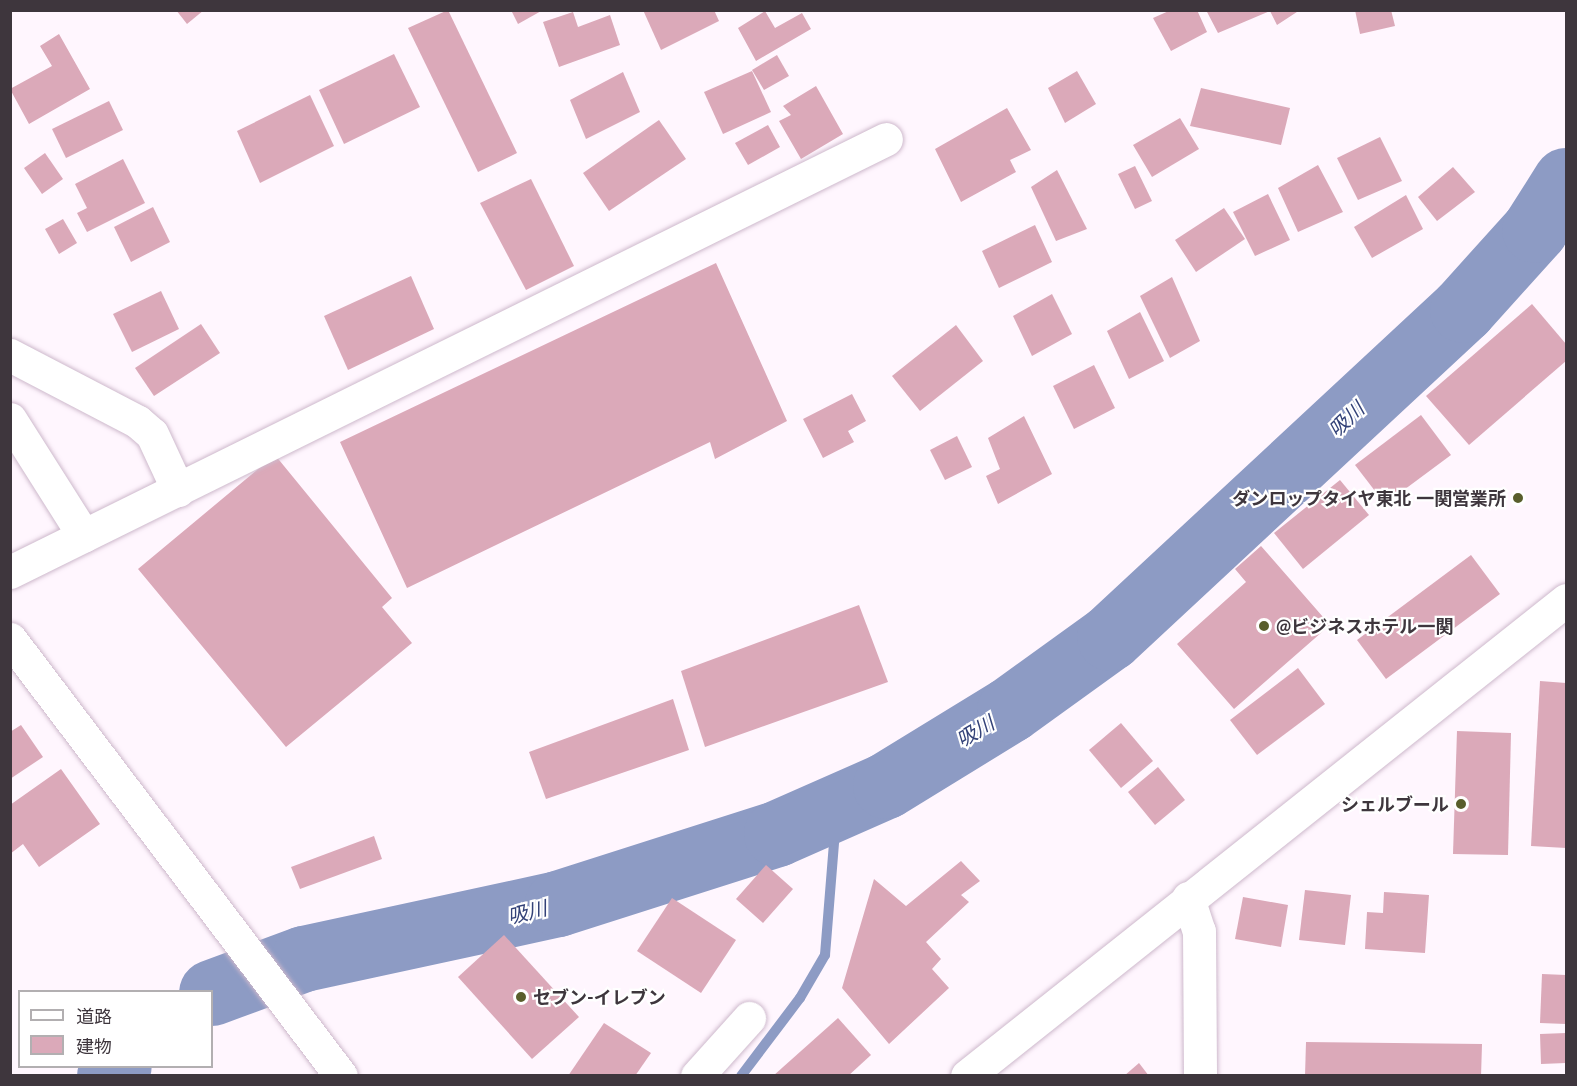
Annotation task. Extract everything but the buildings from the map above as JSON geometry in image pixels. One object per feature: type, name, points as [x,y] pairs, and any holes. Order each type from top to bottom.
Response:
[{"type":"street","points":[[10,572],[886,140]]},
{"type":"street","points":[[10,355],[138,422],[152,434],[178,490]]},
{"type":"street","points":[[10,418],[84,536]]},
{"type":"street","points":[[967,1076],[1188,898],[1560,617]]},
{"type":"street","points":[[10,639],[206,903],[308,1030],[341,1076]]},
{"type":"street","points":[[1188,898],[1200,931],[1200,1076]]},
{"type":"street","points":[[697,1076],[749,1018]]},
{"type":"waterway","name":"吸川","points":[[213,993],[304,959],[558,904],[777,834],[886,786],[1010,710],[1110,638],[1463,310],[1535,230],[1566,181]]},
{"type":"waterway","points":[[741,1076],[800,998],[825,955],[837,807]]},
{"type":"waterway","name":"吸川","points":[[110,1076],[117,1068]]},
{"type":"place","name":"ダンロップタイヤ東北 一関営業所","points":[[1518,498]]},
{"type":"place","name":"@ビジネスホテル一関","points":[[1264,626]]},
{"type":"place","name":"シェルブール","points":[[1461,804]]},
{"type":"place","name":"セブン-イレブン","points":[[521,997]]}]
